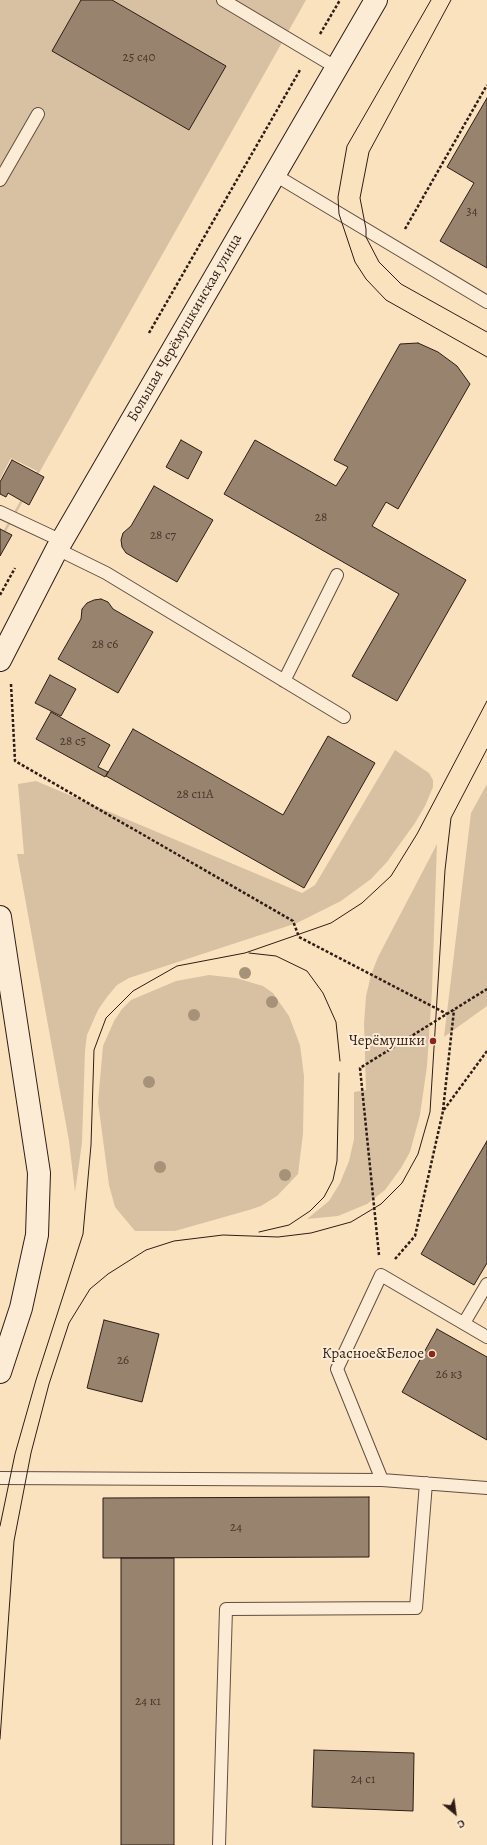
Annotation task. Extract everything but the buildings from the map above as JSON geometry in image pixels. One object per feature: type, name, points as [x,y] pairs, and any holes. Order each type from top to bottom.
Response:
[{"type":"street","name":"Большая Черёмушкинская улица","points":[[0,660],[60,545],[376,0]]},
{"type":"street","points":[[0,916],[39,1173],[37,1235],[21,1308],[0,1372]]},
{"type":"lane","points":[[223,0],[337,68]]},
{"type":"lane","points":[[0,180],[38,114]]},
{"type":"lane","points":[[275,175],[487,302]]},
{"type":"lane","points":[[0,512],[13,520],[38,529],[60,545],[344,717]]},
{"type":"lane","points":[[284,681],[337,575]]},
{"type":"lane","points":[[382,1480],[337,1369],[381,1275],[464,1322],[487,1337]]},
{"type":"lane","points":[[464,1322],[487,1284]]},
{"type":"lane","points":[[0,1478],[382,1480],[487,1488]]},
{"type":"lane","points":[[219,1845],[226,1609],[416,1608],[426,1483]]},
{"type":"path","points":[[148,335],[340,0]]},
{"type":"path","points":[[394,247],[487,85]]},
{"type":"path","points":[[0,595],[38,529]]},
{"type":"path","points":[[15,761],[293,921],[299,937],[447,1014]]},
{"type":"path","points":[[381,1275],[360,1068],[487,989]]},
{"type":"path","points":[[381,1275],[415,1236],[443,1111],[454,1010]]},
{"type":"path","points":[[443,1111],[487,1051]]},
{"type":"shaded area","points":[[0,0],[306,0],[0,542],[0,537],[37,471],[11,458],[0,479]]},
{"type":"shaded area","points":[[395,750],[429,773],[433,780],[433,787],[425,806],[415,823],[387,862],[371,879],[341,901],[297,923],[129,978],[117,985],[107,997],[98,1010],[87,1035],[85,1051],[82,1143],[75,1192],[69,1141],[17,854],[24,854],[18,784],[36,781],[302,893],[315,885]]},
{"type":"shaded area","points":[[487,784],[487,1006],[444,1037],[471,813]]},
{"type":"shaded area","points":[[437,844],[432,991],[427,1066],[420,1115],[410,1152],[401,1168],[385,1190],[367,1204],[338,1216],[307,1219],[329,1201],[340,1183],[349,1161],[354,1139],[354,1092],[366,1090],[364,1024],[366,996],[371,975],[378,957]]},
{"type":"shaded area","points":[[209,975],[236,978],[263,986],[273,993],[289,1016],[300,1045],[304,1076],[303,1134],[298,1174],[277,1196],[261,1206],[175,1231],[135,1231],[115,1207],[109,1185],[98,1102],[103,1046],[114,1021],[122,1009],[131,1000],[176,981]]},
{"type":"tram line","points":[[431,0],[347,146],[338,197],[339,214],[355,262],[366,279],[386,300],[487,357]]},
{"type":"tram line","points":[[451,0],[369,152],[360,198],[366,229],[366,237],[379,262],[401,284],[487,332]]},
{"type":"tram line","points":[[0,1526],[15,1454],[36,1380],[83,1234],[91,1145],[94,1050],[106,1018],[133,991],[177,966],[245,953],[331,923],[362,903],[391,876],[417,834],[487,701]]},
{"type":"tram line","points":[[0,1739],[14,1541],[31,1453],[49,1384],[69,1323],[90,1289],[108,1274],[146,1250],[174,1241],[223,1235],[278,1237],[311,1233],[351,1222],[381,1204],[402,1183],[418,1154],[430,1112],[445,870],[451,818],[487,749]]},
{"type":"tram line","points":[[249,953],[276,956],[307,971],[323,993],[336,1022],[340,1061]]},
{"type":"tram line","points":[[259,1232],[289,1225],[310,1211],[324,1197],[333,1180],[337,1161],[339,1073]]},
{"type":"place","name":"Черёмушки","points":[[433,1041]]},
{"type":"place","name":"Красное&Белое","points":[[432,1354]]}]
